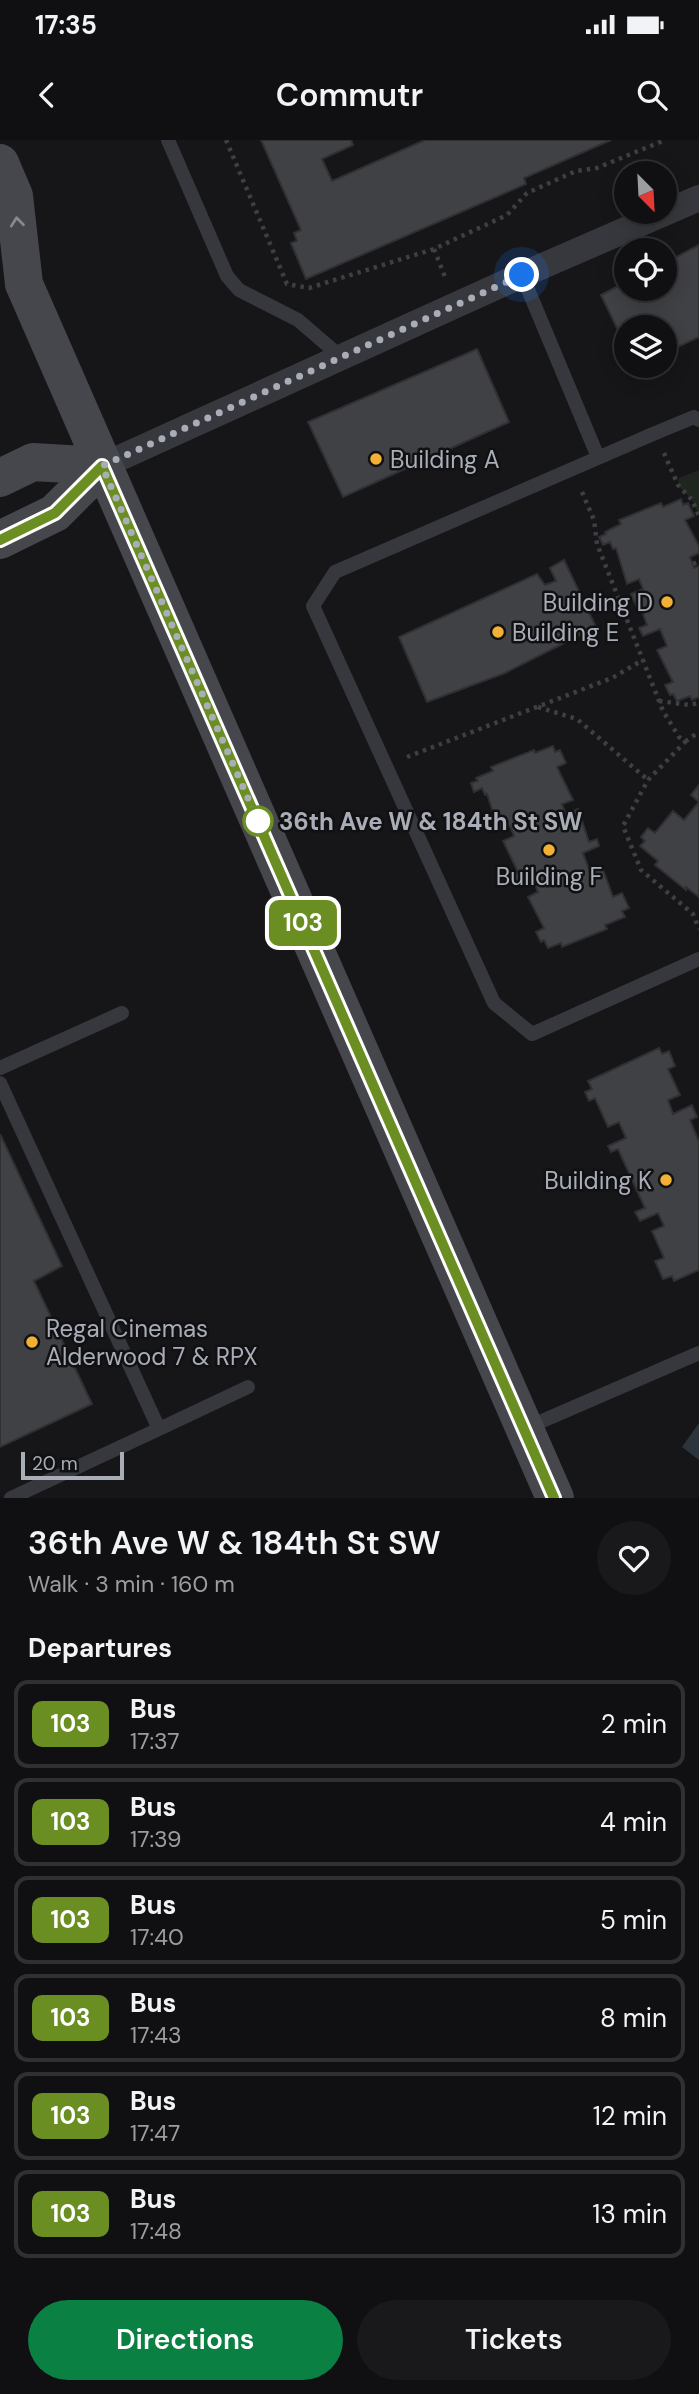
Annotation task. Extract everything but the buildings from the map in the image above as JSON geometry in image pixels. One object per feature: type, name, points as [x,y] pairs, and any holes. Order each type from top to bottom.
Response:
[{"type":"main road","points":[[0,163],[14,196],[12,271],[102,466],[555,1498]]},
{"type":"main road","points":[[0,478],[33,462],[102,466]]},
{"type":"main road","points":[[0,540],[55,513],[102,466]]},
{"type":"street","points":[[102,466],[522,275],[699,198]]},
{"type":"lane","points":[[168,140],[227,276],[239,290],[298,320],[341,357]]},
{"type":"lane","points":[[522,275],[598,457]]},
{"type":"lane","points":[[699,420],[694,417],[653,434],[335,572],[313,606],[494,1003],[532,1034],[699,959]]},
{"type":"lane","points":[[0,1068],[122,1013]]},
{"type":"lane","points":[[0,1083],[159,1429]]},
{"type":"lane","points":[[524,1429],[699,1353]]},
{"type":"lane","points":[[11,1498],[248,1387]]},
{"type":"path","points":[[226,140],[287,284],[309,288],[434,249],[507,215],[527,193],[576,171],[597,168],[665,140]]},
{"type":"path","points":[[434,249],[445,276]]},
{"type":"path","points":[[653,434],[678,485],[692,500],[699,516]]},
{"type":"path","points":[[571,469],[594,520],[597,544],[659,701],[679,737],[686,741]]},
{"type":"path","points":[[693,564],[699,561]]},
{"type":"path","points":[[385,765],[612,678],[643,660]]},
{"type":"path","points":[[659,701],[689,705],[699,703]]},
{"type":"path","points":[[537,707],[577,719],[648,780]]},
{"type":"path","points":[[699,732],[686,741],[648,780],[623,826],[641,870],[693,914],[699,929]]},
{"type":"shaded area","points":[[699,470],[699,515],[692,500],[678,485],[679,478]]},
{"type":"shaded area","points":[[699,1423],[699,1460],[682,1447]]},
{"type":"bus line","name":"103","points":[[0,540],[55,513],[102,466],[554,1498]]},
{"type":"place","name":"Building A","points":[[376,459]]},
{"type":"place","name":"Building D","points":[[667,602]]},
{"type":"place","name":"Building E","points":[[498,632]]},
{"type":"place","name":"36th Ave W & 184th St SW","points":[[258,821]]},
{"type":"place","name":"Building F","points":[[549,850]]},
{"type":"place","name":"Building K","points":[[666,1180]]},
{"type":"place","name":"Regal Cinemas Alderwood 7 & RPX","points":[[32,1342]]},
{"type":"route","points":[[258,821],[102,466],[522,275]]}]
